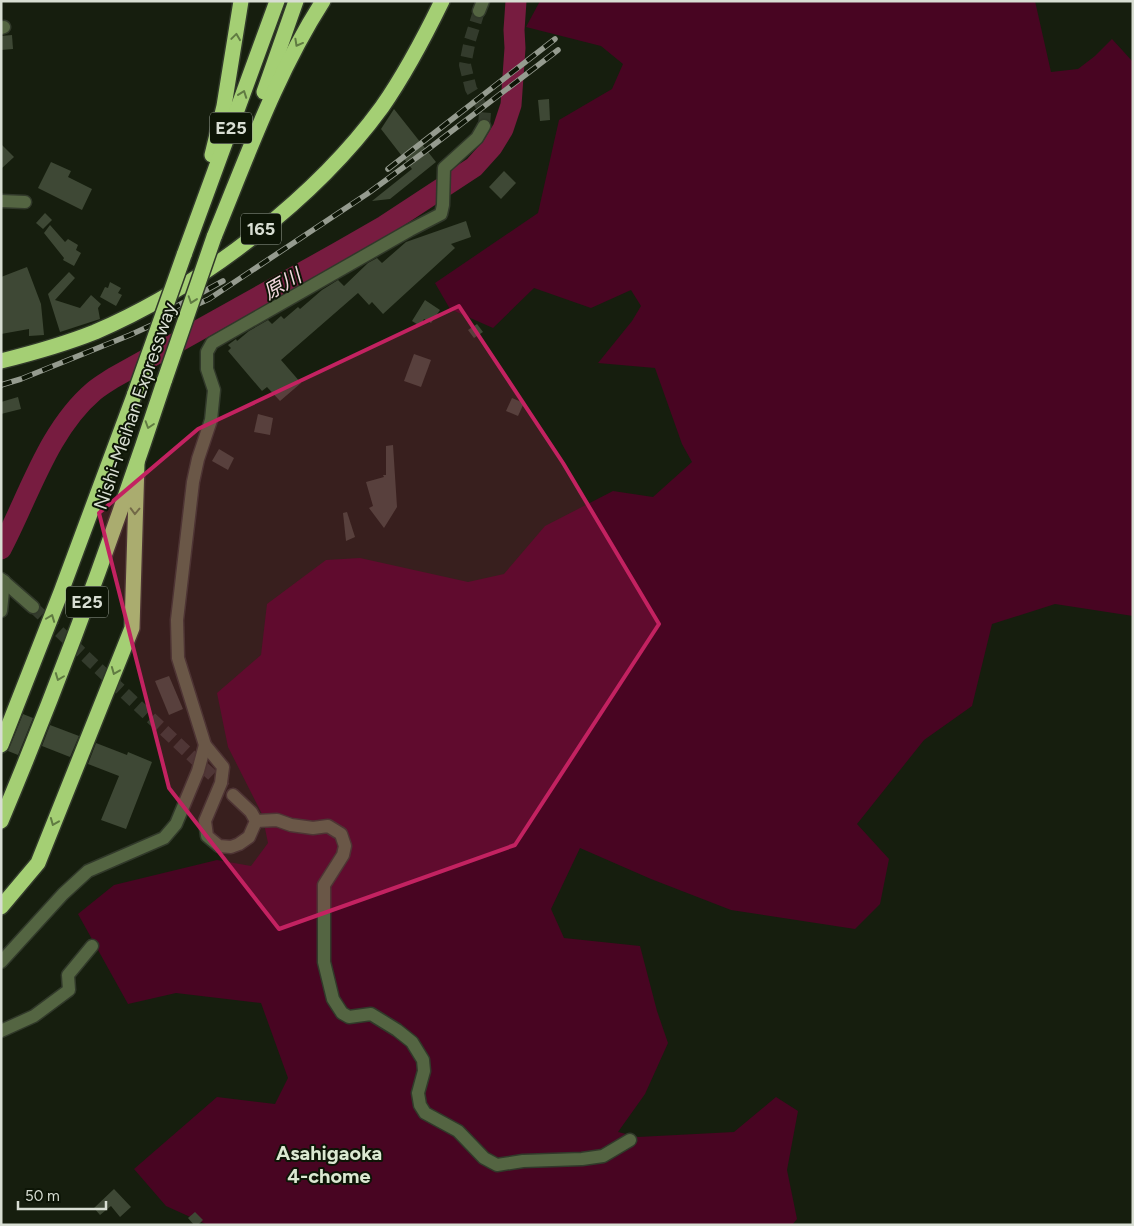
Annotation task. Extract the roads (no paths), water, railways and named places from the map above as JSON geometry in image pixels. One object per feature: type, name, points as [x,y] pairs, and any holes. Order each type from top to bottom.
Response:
[{"type":"highway","points":[[184,255],[224,106],[241,1]]},
{"type":"highway","name":"Nishi-Meihan Expressway","points":[[1,745],[61,592],[135,393],[277,1]]},
{"type":"highway","name":"Nishi-Meihan Expressway","points":[[1,821],[38,733],[89,598],[296,1]]},
{"type":"highway","points":[[214,237],[274,91],[298,43],[323,1]]},
{"type":"highway","name":"165","points":[[1,361],[94,332],[150,305],[227,256],[271,221],[330,169],[365,128],[401,78],[442,1]]},
{"type":"highway","points":[[1,907],[38,863],[132,628],[137,463]]},
{"type":"street","points":[[256,821],[249,837],[231,847],[219,846],[208,836],[205,821],[221,783],[223,767],[205,745],[178,658],[177,620],[193,482],[198,459],[211,420],[214,390],[207,369],[207,352],[212,343],[441,214],[444,168],[477,138],[484,126]]},
{"type":"street","points":[[1,202],[25,202]]},
{"type":"street","points":[[2,580],[33,607]]},
{"type":"street","points":[[1,611],[2,580]]},
{"type":"street","points":[[1,962],[63,894],[88,871],[164,838],[176,824],[198,771],[205,745]]},
{"type":"street","points":[[233,795],[251,812],[256,821]]},
{"type":"street","points":[[256,821],[277,820],[291,825],[313,828],[328,826],[341,834],[346,846],[343,856],[324,884],[324,962],[333,999],[342,1013],[349,1017],[371,1014],[412,1042],[423,1060],[424,1071],[418,1092],[420,1105],[425,1113],[458,1131],[484,1158],[497,1165],[523,1161],[582,1159],[603,1156],[630,1140]]},
{"type":"street","points":[[1,1031],[34,1016],[69,990],[68,975],[92,946]]},
{"type":"waterway","name":"原川","points":[[1,549],[52,444],[78,407],[94,391],[113,378],[384,226],[474,167],[492,147],[503,129],[511,105],[516,1]]},
{"type":"tunnel","points":[[479,11],[465,65],[471,89],[485,112],[484,126]]},
{"type":"tunnel","points":[[33,607],[233,795]]},
{"type":"railway","points":[[388,169],[555,39]]},
{"type":"railway","points":[[1,385],[21,379],[130,335],[209,299],[367,194],[558,50]]},
{"type":"railway","points":[[170,310],[223,281]]},
{"type":"district","name":"Asahigaoka 4-chome","points":[[329,1164]]}]
